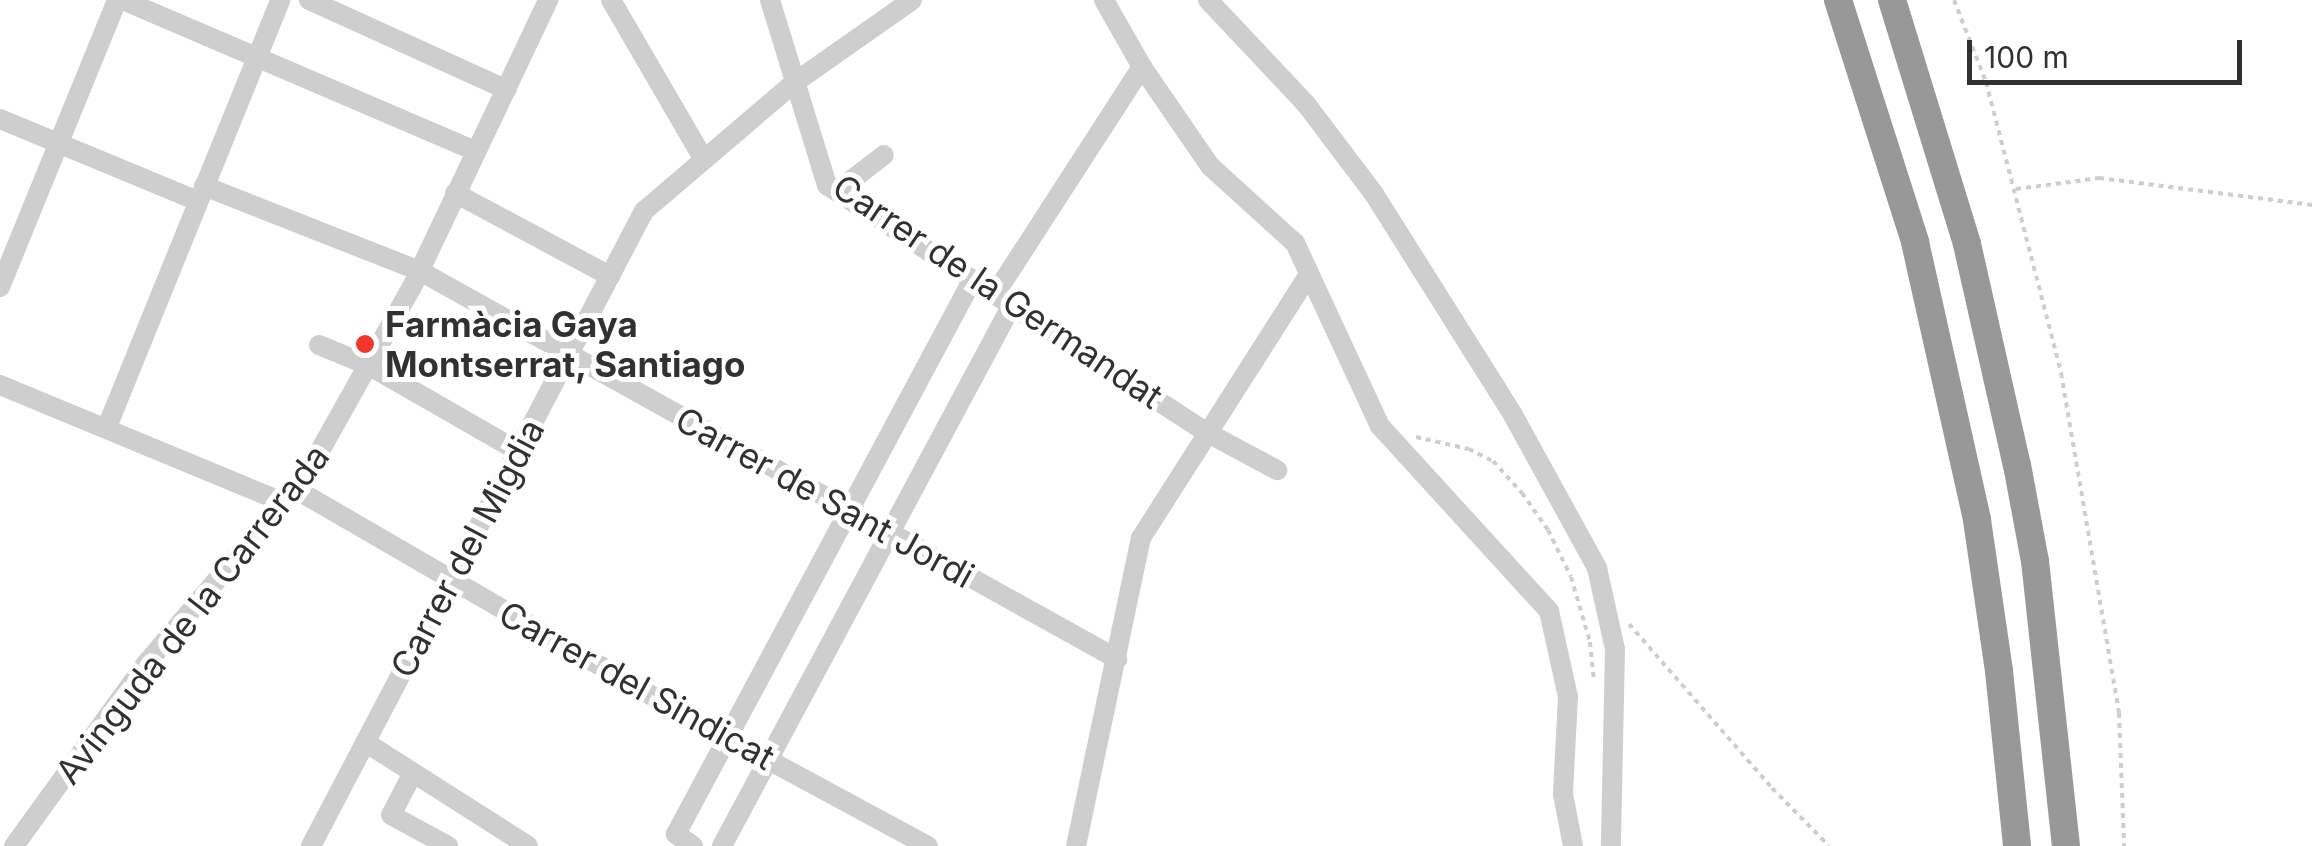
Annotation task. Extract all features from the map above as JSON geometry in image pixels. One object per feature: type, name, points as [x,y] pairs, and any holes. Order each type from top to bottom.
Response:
[{"type":"highway","points":[[1838,0],[1915,242],[1977,520],[1999,671],[2017,846]]},
{"type":"highway","points":[[1892,0],[1968,244],[2013,447],[2035,561],[2066,846]]},
{"type":"street","points":[[0,287],[120,0],[476,151]]},
{"type":"street","points":[[107,427],[280,0]]},
{"type":"street","points":[[309,0],[507,90]]},
{"type":"street","name":"Avinguda de la Carrerada","points":[[14,846],[146,665],[289,496],[370,366],[420,271],[548,0]]},
{"type":"street","points":[[611,0],[704,160]]},
{"type":"street","name":"Carrer de la Germandat","points":[[770,0],[828,185],[1206,432],[1278,470]]},
{"type":"street","name":"Carrer del Migdia","points":[[311,846],[644,211],[794,83],[912,0]]},
{"type":"street","points":[[1104,0],[1142,66],[1210,166],[1295,243],[1380,426],[1548,610],[1568,697],[1563,794],[1574,846]]},
{"type":"street","points":[[1208,0],[1306,104],[1374,194],[1567,508],[1597,568],[1616,649],[1612,846]]},
{"type":"street","points":[[722,846],[890,533],[1004,300],[1142,66]]},
{"type":"street","name":"Carrer de Sant Jordi","points":[[0,119],[420,271],[1118,659]]},
{"type":"street","points":[[837,191],[884,155]]},
{"type":"street","points":[[456,192],[610,276]]},
{"type":"street","points":[[1076,846],[1142,538],[1309,274]]},
{"type":"street","points":[[693,846],[676,834],[972,280]]},
{"type":"street","points":[[319,345],[370,366],[518,451]]},
{"type":"street","name":"Carrer del Sindicat","points":[[0,384],[289,496],[450,580],[928,846]]},
{"type":"street","points":[[366,742],[528,846]]},
{"type":"street","points":[[414,773],[391,815],[448,846]]},
{"type":"path","points":[[1954,0],[1986,82],[2061,373],[2116,695],[2124,764],[2124,846]]},
{"type":"path","points":[[2016,189],[2099,178],[2312,205]]},
{"type":"path","points":[[1606,604],[1646,640],[1772,788],[1829,846]]},
{"type":"place","name":"Farmàcia Gaya Montserrat, Santiago","points":[[365,344]]}]
